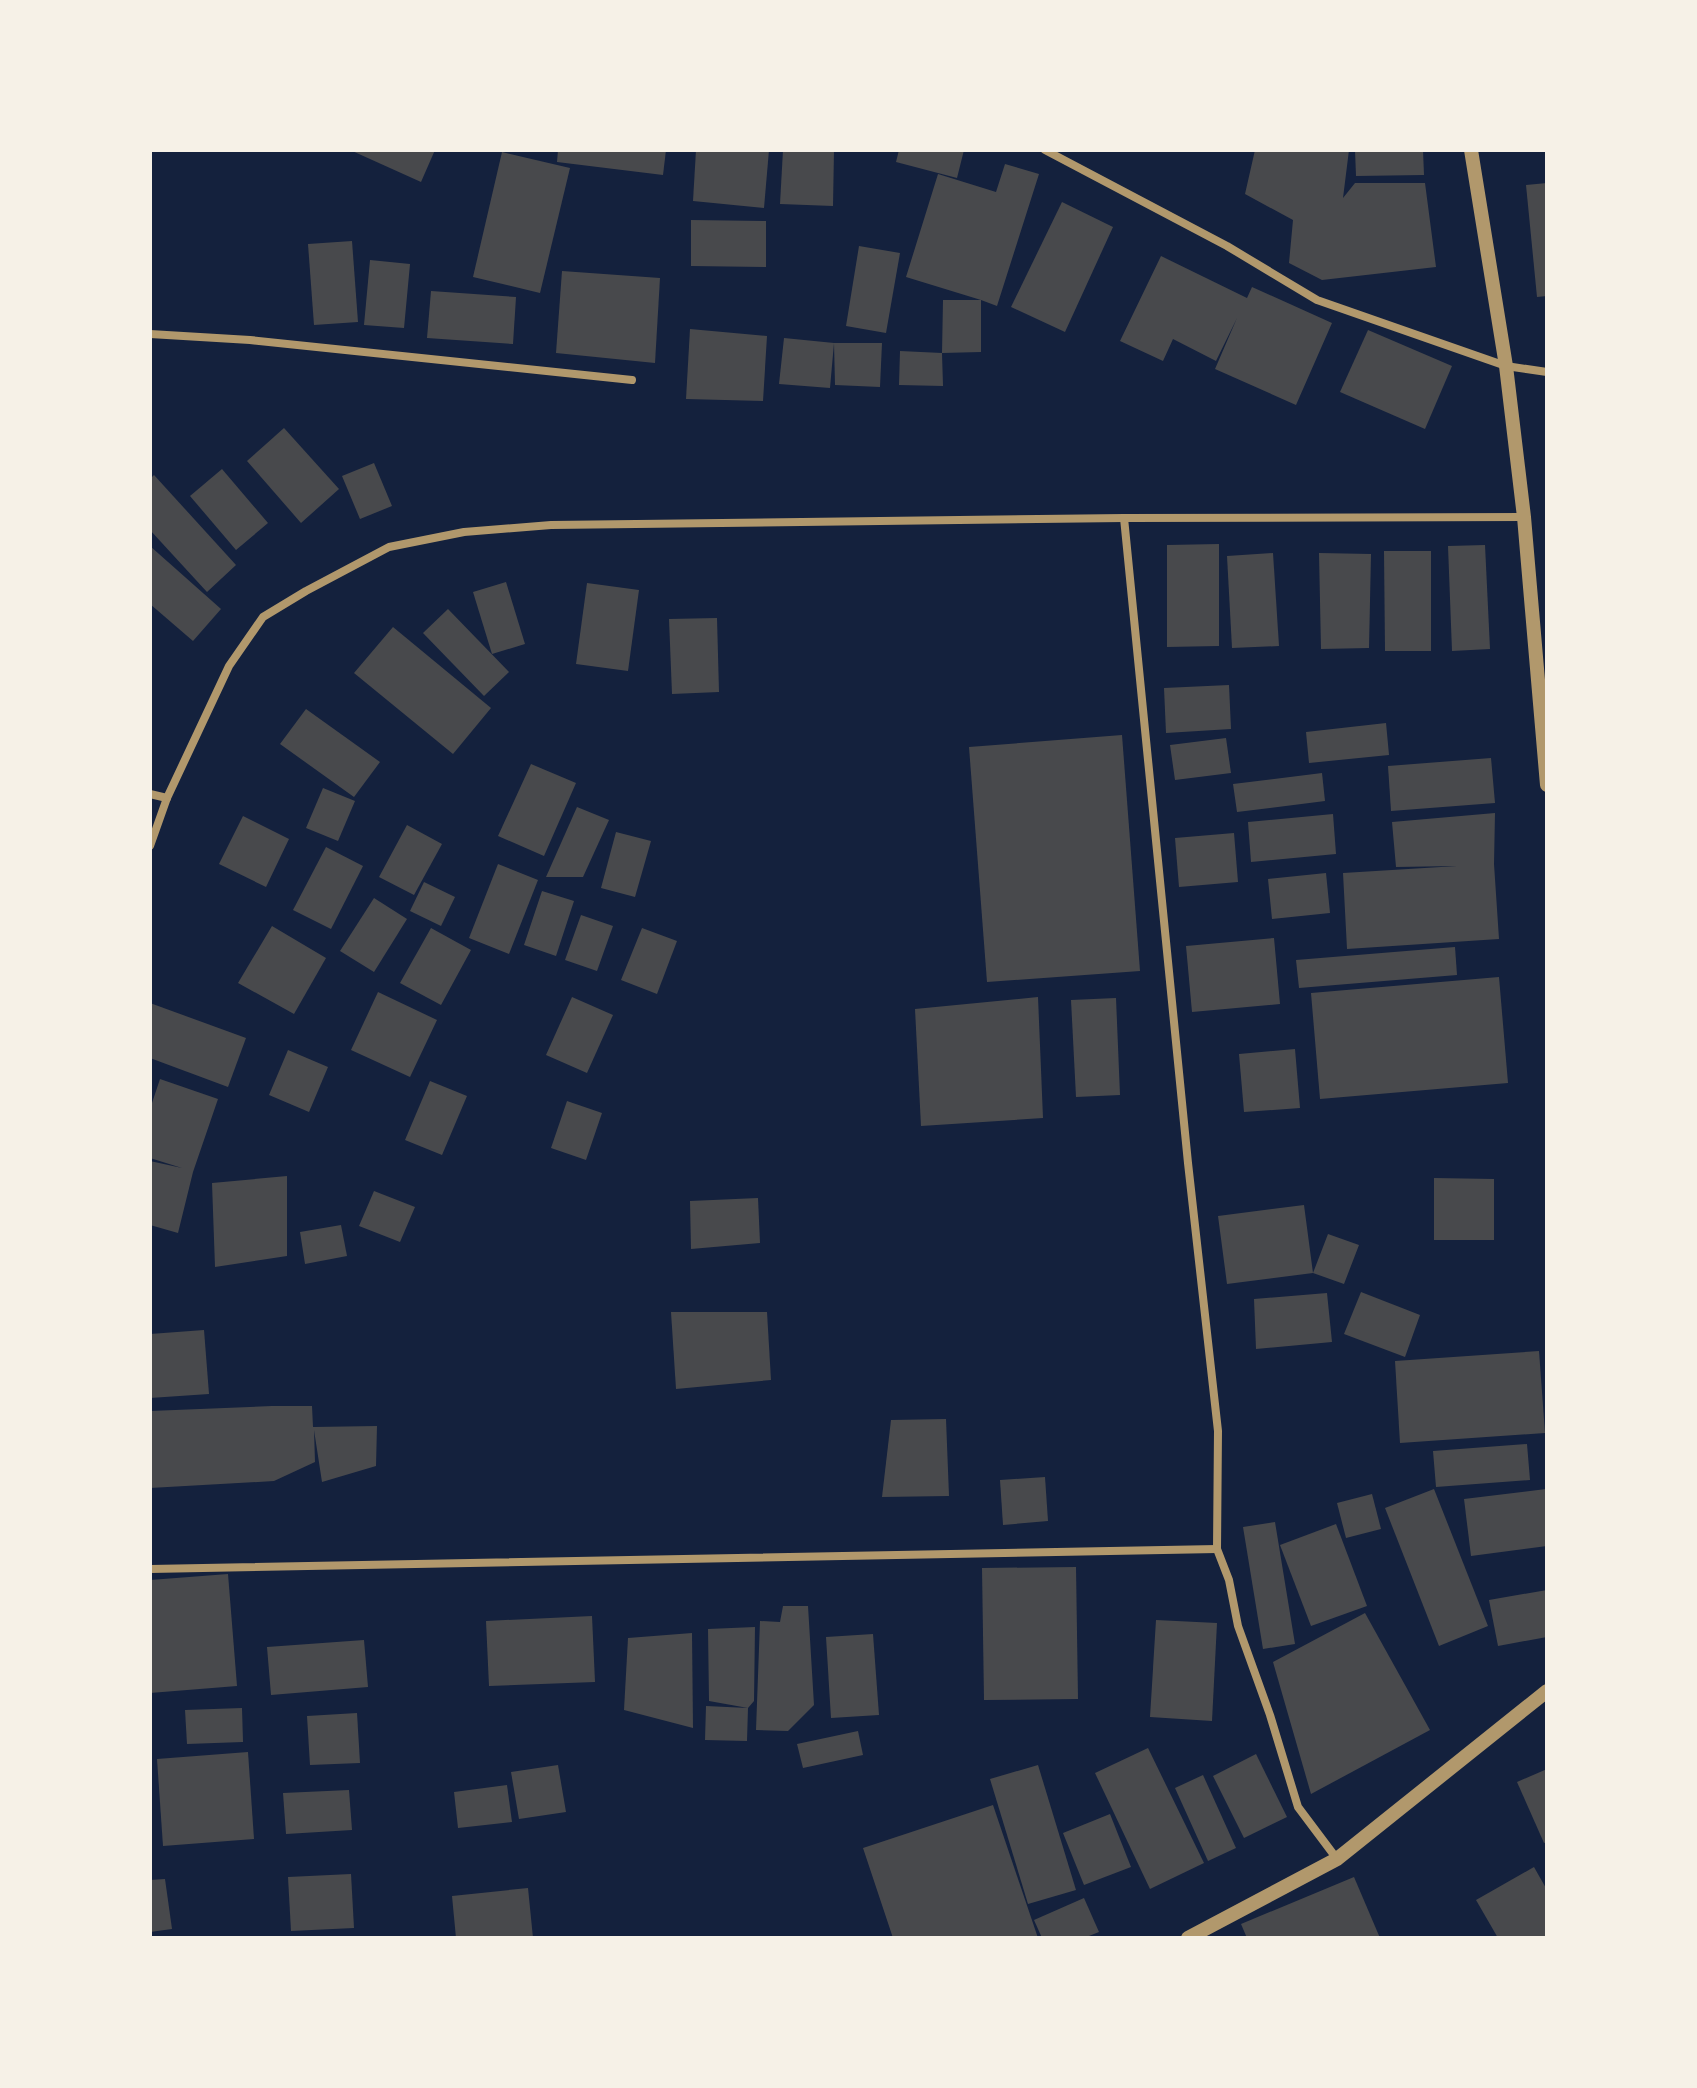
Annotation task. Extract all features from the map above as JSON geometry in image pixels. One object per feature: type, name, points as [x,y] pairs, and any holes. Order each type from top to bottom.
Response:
[{"type":"street","points":[[1045,150],[1227,246],[1317,300],[1506,366],[1547,372]]},
{"type":"street","points":[[1471,150],[1506,366],[1524,517],[1547,785]]},
{"type":"street","points":[[150,334],[250,340],[632,380]]},
{"type":"street","points":[[150,846],[167,798],[229,666],[263,617],[389,547],[464,532],[551,525],[1524,517]]},
{"type":"street","points":[[1124,518],[1218,1431],[1217,1549],[1229,1580],[1238,1626],[1298,1807],[1337,1859]]},
{"type":"street","points":[[150,794],[167,798]]},
{"type":"street","points":[[150,1569],[1217,1549]]},
{"type":"street","points":[[1188,1938],[1337,1859],[1547,1691]]},
{"type":"building","points":[[350,150],[435,150],[421,182]]},
{"type":"building","points":[[558,150],[666,150],[663,175],[557,162]]},
{"type":"building","points":[[696,150],[769,150],[764,208],[693,201]]},
{"type":"building","points":[[783,150],[834,150],[833,206],[780,204]]},
{"type":"building","points":[[899,150],[964,150],[957,178],[896,162]]},
{"type":"building","points":[[1255,150],[1349,150],[1343,198],[1355,183],[1425,183],[1436,267],[1322,280],[1289,263],[1293,220],[1245,194]]},
{"type":"building","points":[[1355,150],[1423,150],[1424,175],[1356,176]]},
{"type":"building","points":[[502,152],[570,168],[540,293],[473,277]]},
{"type":"building","points":[[1005,164],[1039,174],[997,306],[906,277],[938,174],[996,192]]},
{"type":"building","points":[[1547,183],[1547,296],[1537,297],[1526,185]]},
{"type":"building","points":[[1062,202],[1113,227],[1065,332],[1011,307]]},
{"type":"building","points":[[691,220],[766,221],[766,267],[691,266]]},
{"type":"building","points":[[352,241],[358,322],[314,325],[308,244]]},
{"type":"building","points":[[859,246],[900,253],[886,333],[846,326]]},
{"type":"building","points":[[1161,256],[1247,298],[1252,287],[1332,323],[1296,405],[1215,369],[1237,318],[1216,361],[1173,339],[1163,361],[1120,341]]},
{"type":"building","points":[[370,260],[410,264],[404,328],[364,325]]},
{"type":"building","points":[[562,271],[660,278],[655,363],[556,353]]},
{"type":"building","points":[[431,291],[516,297],[513,344],[427,338]]},
{"type":"building","points":[[943,300],[981,300],[981,352],[942,353]]},
{"type":"building","points":[[690,329],[767,336],[763,401],[686,399]]},
{"type":"building","points":[[1368,330],[1452,366],[1425,429],[1340,392]]},
{"type":"building","points":[[784,338],[834,343],[830,388],[779,384]]},
{"type":"building","points":[[834,343],[882,343],[880,387],[835,385]]},
{"type":"building","points":[[900,351],[942,353],[943,386],[899,385]]},
{"type":"building","points":[[284,428],[339,489],[301,523],[247,461]]},
{"type":"building","points":[[374,463],[392,506],[360,519],[342,476]]},
{"type":"building","points":[[222,469],[268,523],[236,550],[190,496]]},
{"type":"building","points":[[154,475],[236,565],[207,592],[150,530],[150,479]]},
{"type":"building","points":[[1219,544],[1219,646],[1167,647],[1167,545]]},
{"type":"building","points":[[1485,545],[1490,649],[1452,651],[1448,546]]},
{"type":"building","points":[[150,546],[221,609],[193,641],[150,604]]},
{"type":"building","points":[[1384,551],[1431,551],[1431,651],[1385,651]]},
{"type":"building","points":[[1273,553],[1279,646],[1232,648],[1227,556]]},
{"type":"building","points":[[1319,553],[1371,554],[1369,648],[1321,649]]},
{"type":"building","points":[[506,582],[525,644],[492,654],[473,592]]},
{"type":"building","points":[[587,583],[639,590],[628,671],[576,664]]},
{"type":"building","points":[[448,609],[509,672],[484,696],[423,633]]},
{"type":"building","points":[[717,618],[719,692],[672,694],[669,619]]},
{"type":"building","points":[[393,627],[491,708],[453,754],[354,673]]},
{"type":"building","points":[[1229,685],[1231,729],[1166,733],[1164,688]]},
{"type":"building","points":[[306,709],[380,762],[354,797],[280,744]]},
{"type":"building","points":[[1386,723],[1389,755],[1309,763],[1306,732]]},
{"type":"building","points":[[1122,735],[1140,971],[987,982],[969,747]]},
{"type":"building","points":[[1226,738],[1231,773],[1175,780],[1170,745]]},
{"type":"building","points":[[1491,758],[1495,803],[1391,811],[1388,766]]},
{"type":"building","points":[[531,764],[576,783],[544,856],[498,836]]},
{"type":"building","points":[[1322,773],[1325,801],[1237,812],[1233,784]]},
{"type":"building","points":[[323,788],[355,801],[338,841],[306,828]]},
{"type":"building","points":[[577,807],[609,820],[583,877],[546,877]]},
{"type":"building","points":[[1495,813],[1494,864],[1499,939],[1347,949],[1343,873],[1457,866],[1396,867],[1392,822]]},
{"type":"building","points":[[1333,814],[1336,854],[1251,862],[1248,822]]},
{"type":"building","points":[[243,816],[289,839],[266,887],[219,864]]},
{"type":"building","points":[[407,825],[442,844],[414,895],[379,877]]},
{"type":"building","points":[[616,832],[651,841],[635,897],[601,888]]},
{"type":"building","points":[[1234,833],[1238,882],[1179,887],[1175,838]]},
{"type":"building","points":[[326,847],[363,866],[331,929],[293,910]]},
{"type":"building","points":[[498,864],[538,880],[509,954],[469,938]]},
{"type":"building","points":[[1326,873],[1330,913],[1272,919],[1268,879]]},
{"type":"building","points":[[424,882],[455,897],[441,926],[410,911]]},
{"type":"building","points":[[542,891],[574,901],[556,956],[524,945]]},
{"type":"building","points":[[374,898],[407,919],[374,972],[340,951]]},
{"type":"building","points":[[581,915],[613,926],[597,971],[565,960]]},
{"type":"building","points":[[272,926],[326,958],[294,1014],[238,983]]},
{"type":"building","points":[[431,928],[471,950],[441,1005],[400,983]]},
{"type":"building","points":[[642,928],[677,941],[657,994],[621,980]]},
{"type":"building","points":[[1274,938],[1280,1004],[1192,1012],[1186,946]]},
{"type":"building","points":[[1455,947],[1457,975],[1299,988],[1296,960]]},
{"type":"building","points":[[1499,977],[1508,1083],[1320,1099],[1311,993]]},
{"type":"building","points":[[378,992],[437,1020],[410,1077],[351,1050]]},
{"type":"building","points":[[572,997],[613,1015],[587,1073],[546,1055]]},
{"type":"building","points":[[1038,997],[1043,1118],[921,1126],[915,1009]]},
{"type":"building","points":[[1116,998],[1120,1095],[1076,1097],[1071,1000]]},
{"type":"building","points":[[150,1003],[246,1038],[228,1087],[150,1058]]},
{"type":"building","points":[[1295,1049],[1300,1108],[1244,1112],[1239,1054]]},
{"type":"building","points":[[288,1050],[328,1067],[309,1112],[269,1095]]},
{"type":"building","points":[[160,1079],[218,1099],[193,1172],[178,1233],[150,1225],[150,1161],[182,1168],[150,1158],[150,1109]]},
{"type":"building","points":[[430,1081],[467,1096],[442,1155],[405,1140]]},
{"type":"building","points":[[567,1101],[602,1113],[586,1160],[551,1148]]},
{"type":"building","points":[[287,1176],[287,1256],[215,1267],[212,1183]]},
{"type":"building","points":[[1434,1178],[1494,1179],[1494,1240],[1434,1240]]},
{"type":"building","points":[[374,1191],[415,1207],[400,1242],[359,1226]]},
{"type":"building","points":[[758,1198],[760,1243],[691,1249],[690,1201]]},
{"type":"building","points":[[1304,1205],[1313,1273],[1227,1284],[1218,1216]]},
{"type":"building","points":[[341,1225],[347,1256],[305,1264],[300,1232]]},
{"type":"building","points":[[1328,1234],[1359,1245],[1344,1284],[1313,1273]]},
{"type":"building","points":[[1361,1292],[1420,1315],[1405,1357],[1344,1334]]},
{"type":"building","points":[[1327,1293],[1332,1342],[1256,1349],[1254,1299]]},
{"type":"building","points":[[671,1312],[767,1312],[771,1380],[676,1389]]},
{"type":"building","points":[[204,1330],[209,1394],[150,1398],[150,1334]]},
{"type":"building","points":[[1539,1351],[1545,1433],[1400,1443],[1395,1361]]},
{"type":"building","points":[[312,1406],[313,1427],[377,1426],[376,1466],[322,1482],[314,1430],[315,1462],[274,1481],[150,1488],[150,1411]]},
{"type":"building","points":[[946,1419],[949,1496],[882,1497],[891,1420]]},
{"type":"building","points":[[1527,1444],[1530,1480],[1436,1487],[1433,1451]]},
{"type":"building","points":[[1045,1477],[1048,1521],[1003,1525],[1000,1480]]},
{"type":"building","points":[[1434,1489],[1488,1626],[1439,1646],[1385,1508]]},
{"type":"building","points":[[1546,1489],[1547,1546],[1471,1556],[1464,1499]]},
{"type":"building","points":[[1372,1494],[1381,1529],[1346,1538],[1337,1503]]},
{"type":"building","points":[[1275,1522],[1295,1644],[1263,1649],[1243,1527]]},
{"type":"building","points":[[1336,1524],[1367,1606],[1311,1626],[1280,1545]]},
{"type":"building","points":[[1076,1567],[1078,1699],[984,1700],[982,1568]]},
{"type":"building","points":[[228,1574],[237,1686],[150,1693],[150,1580]]},
{"type":"building","points":[[1547,1590],[1547,1637],[1498,1646],[1489,1600]]},
{"type":"building","points":[[783,1606],[808,1606],[814,1705],[788,1731],[756,1730],[760,1621],[780,1622]]},
{"type":"building","points":[[1365,1613],[1430,1730],[1311,1794],[1273,1662]]},
{"type":"building","points":[[592,1616],[595,1682],[489,1686],[486,1621]]},
{"type":"building","points":[[1156,1620],[1217,1623],[1212,1721],[1150,1717]]},
{"type":"building","points":[[755,1627],[754,1701],[748,1708],[709,1701],[708,1629]]},
{"type":"building","points":[[692,1633],[693,1728],[624,1710],[628,1638]]},
{"type":"building","points":[[873,1634],[879,1715],[831,1718],[826,1637]]},
{"type":"building","points":[[364,1640],[368,1687],[271,1695],[267,1647]]},
{"type":"building","points":[[706,1706],[748,1708],[747,1741],[705,1740]]},
{"type":"building","points":[[242,1708],[243,1742],[187,1744],[185,1710]]},
{"type":"building","points":[[357,1713],[360,1763],[310,1765],[307,1716]]},
{"type":"building","points":[[858,1731],[863,1755],[803,1768],[797,1744]]},
{"type":"building","points":[[1148,1748],[1204,1863],[1150,1889],[1095,1773]]},
{"type":"building","points":[[248,1752],[254,1839],[163,1846],[157,1759]]},
{"type":"building","points":[[1256,1754],[1287,1817],[1244,1838],[1213,1776]]},
{"type":"building","points":[[558,1765],[566,1812],[519,1819],[511,1772]]},
{"type":"building","points":[[1038,1765],[1076,1890],[1028,1904],[990,1779]]},
{"type":"building","points":[[1547,1769],[1547,1842],[1544,1843],[1517,1782]]},
{"type":"building","points":[[1203,1775],[1236,1848],[1208,1861],[1175,1788]]},
{"type":"building","points":[[507,1785],[512,1822],[458,1828],[454,1792]]},
{"type":"building","points":[[349,1790],[352,1830],[286,1834],[283,1793]]},
{"type":"building","points":[[993,1805],[1038,1938],[893,1938],[863,1848]]},
{"type":"building","points":[[1110,1814],[1131,1867],[1084,1885],[1063,1833]]},
{"type":"building","points":[[1534,1867],[1547,1890],[1547,1937],[1498,1938],[1476,1900]]},
{"type":"building","points":[[351,1874],[354,1928],[291,1931],[288,1877]]},
{"type":"building","points":[[1354,1877],[1380,1938],[1247,1938],[1241,1924]]},
{"type":"building","points":[[165,1879],[172,1929],[150,1932],[150,1880]]},
{"type":"building","points":[[528,1888],[533,1938],[456,1938],[452,1896]]},
{"type":"building","points":[[1084,1898],[1099,1932],[1084,1938],[1042,1938],[1034,1920]]}]
